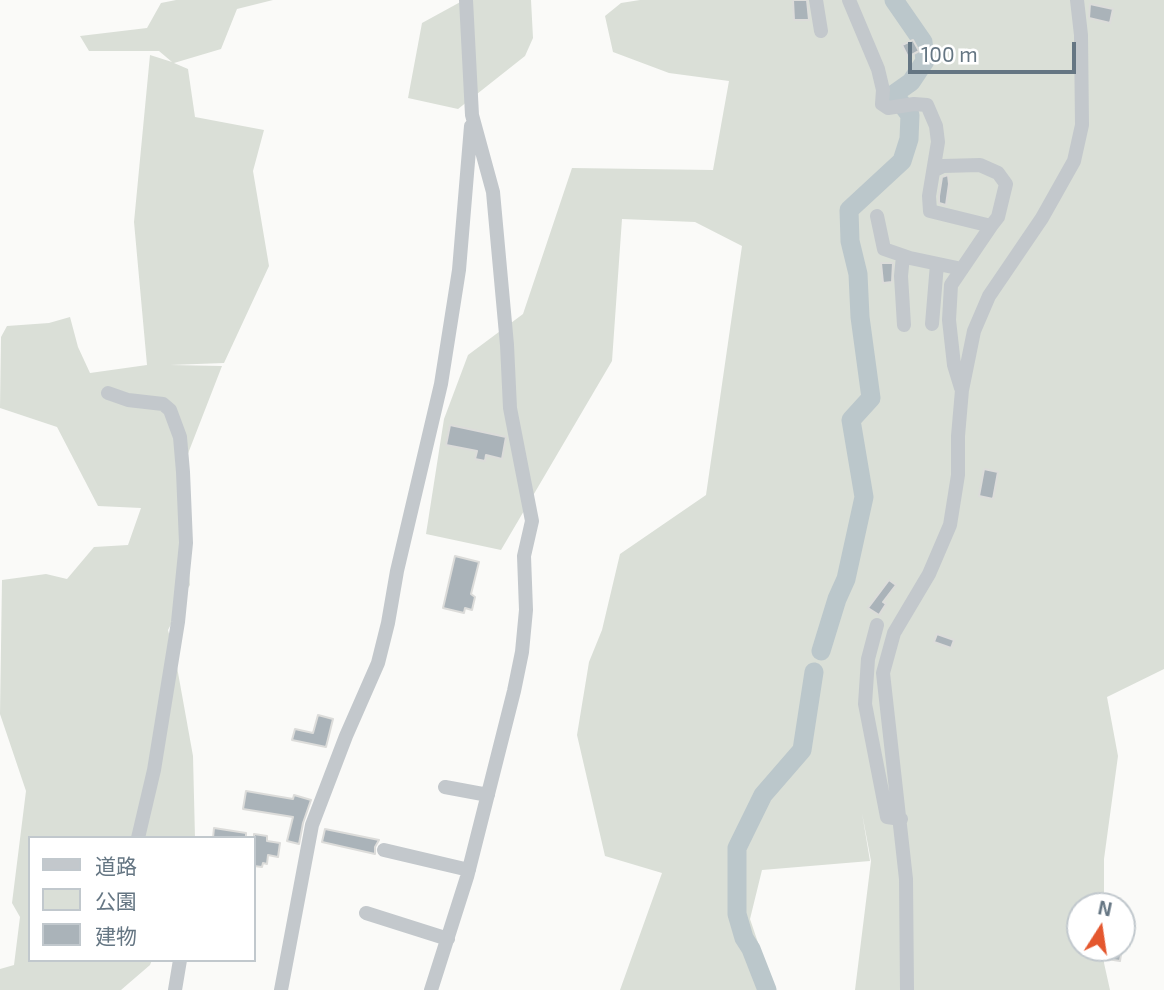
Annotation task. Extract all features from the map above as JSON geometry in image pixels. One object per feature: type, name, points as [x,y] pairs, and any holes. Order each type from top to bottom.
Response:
[{"type":"street","points":[[281,990],[312,825],[378,663],[441,384],[460,270],[472,115],[466,0]]},
{"type":"street","points":[[816,0],[821,31]]},
{"type":"street","points":[[849,0],[878,69],[883,90],[882,104],[888,108],[927,105],[936,126],[938,142],[929,196],[930,211],[991,226]]},
{"type":"street","points":[[907,990],[906,879],[883,673],[894,633],[929,574],[950,525],[958,475],[962,390],[974,331],[989,296],[1042,218],[1074,161],[1082,125],[1081,35],[1077,0]]},
{"type":"street","points":[[431,990],[469,870],[522,652],[526,610],[524,556],[533,521],[510,408],[493,192],[472,115]]},
{"type":"street","points":[[935,170],[943,166],[980,165],[998,173],[1006,184],[998,217],[951,285],[949,320],[954,365],[962,390]]},
{"type":"street","points":[[877,216],[884,250],[962,269]]},
{"type":"street","points":[[903,256],[901,276],[904,325]]},
{"type":"street","points":[[932,324],[937,264]]},
{"type":"street","points":[[108,393],[128,400],[163,404],[170,410],[180,437],[183,472],[186,543],[178,622],[154,770],[138,836]]},
{"type":"street","points":[[877,625],[868,659],[865,704],[887,817],[901,819]]},
{"type":"street","points":[[445,787],[488,795]]},
{"type":"street","points":[[384,850],[469,870]]},
{"type":"street","points":[[366,913],[447,939]]},
{"type":"street","points":[[175,990],[180,962]]},
{"type":"green space","points":[[176,0],[273,0],[237,9],[221,49],[174,63],[188,69],[195,117],[264,130],[253,171],[269,266],[224,363],[170,365],[222,366],[182,469],[190,585],[168,630],[193,756],[195,836],[28,836],[28,962],[151,962],[121,990],[0,990],[0,969],[14,965],[20,917],[12,903],[26,791],[0,714],[2,580],[46,574],[67,579],[94,547],[128,545],[141,508],[98,506],[57,427],[0,408],[1,337],[7,326],[49,323],[70,317],[78,347],[90,373],[147,365],[134,222],[150,55],[172,62],[159,51],[89,51],[80,36],[147,28],[161,3]]},
{"type":"green space","points":[[464,0],[531,0],[533,38],[525,56],[458,109],[408,98],[422,23]]},
{"type":"green space","points":[[640,0],[1164,0],[1164,669],[1107,697],[1118,756],[1104,859],[1104,892],[1066,892],[1066,962],[1104,962],[1110,990],[855,990],[871,861],[862,813],[870,861],[762,870],[750,919],[774,990],[620,990],[662,873],[605,856],[577,735],[589,662],[602,630],[620,554],[706,495],[742,246],[695,222],[622,219],[612,361],[501,550],[426,534],[444,419],[468,355],[523,314],[572,168],[713,170],[729,81],[669,73],[613,52],[605,16],[621,3]]},
{"type":"building","points":[[793,0],[807,0],[809,20],[794,20]]},
{"type":"building","points":[[1090,4],[1113,9],[1110,23],[1089,18]]},
{"type":"building","points":[[913,40],[919,51],[908,57],[902,45]]},
{"type":"building","points":[[948,175],[946,205],[939,203],[939,196],[942,177]]},
{"type":"building","points":[[881,263],[893,263],[892,282],[883,283]]},
{"type":"building","points":[[450,425],[506,437],[502,459],[486,455],[485,461],[475,459],[477,451],[446,445]]},
{"type":"building","points":[[984,469],[998,472],[993,499],[979,496]]},
{"type":"building","points":[[455,556],[479,562],[471,594],[475,597],[472,610],[465,608],[464,613],[443,608]]},
{"type":"building","points":[[889,580],[896,585],[883,602],[886,604],[879,615],[868,608]]},
{"type":"building","points":[[937,634],[954,640],[951,648],[934,642]]},
{"type":"building","points":[[318,715],[333,719],[326,747],[292,740],[295,729],[313,733]]},
{"type":"building","points":[[246,791],[293,799],[294,795],[311,800],[299,844],[287,841],[293,817],[243,809]]},
{"type":"building","points":[[214,828],[246,833],[246,836],[213,836]]},
{"type":"building","points":[[325,829],[379,840],[375,854],[322,842]]},
{"type":"building","points":[[254,836],[267,836],[267,841],[280,843],[278,857],[268,855],[267,864],[263,863],[262,867],[256,866]]},
{"type":"waterway","points":[[821,651],[846,579],[864,497],[851,420],[871,398],[860,317],[858,274],[850,241],[849,210],[902,161],[909,139],[910,115],[894,94],[911,82],[925,61],[923,42],[894,0]]},
{"type":"waterway","points":[[767,990],[744,938],[737,914],[737,848],[763,795],[802,750],[814,672]]}]
